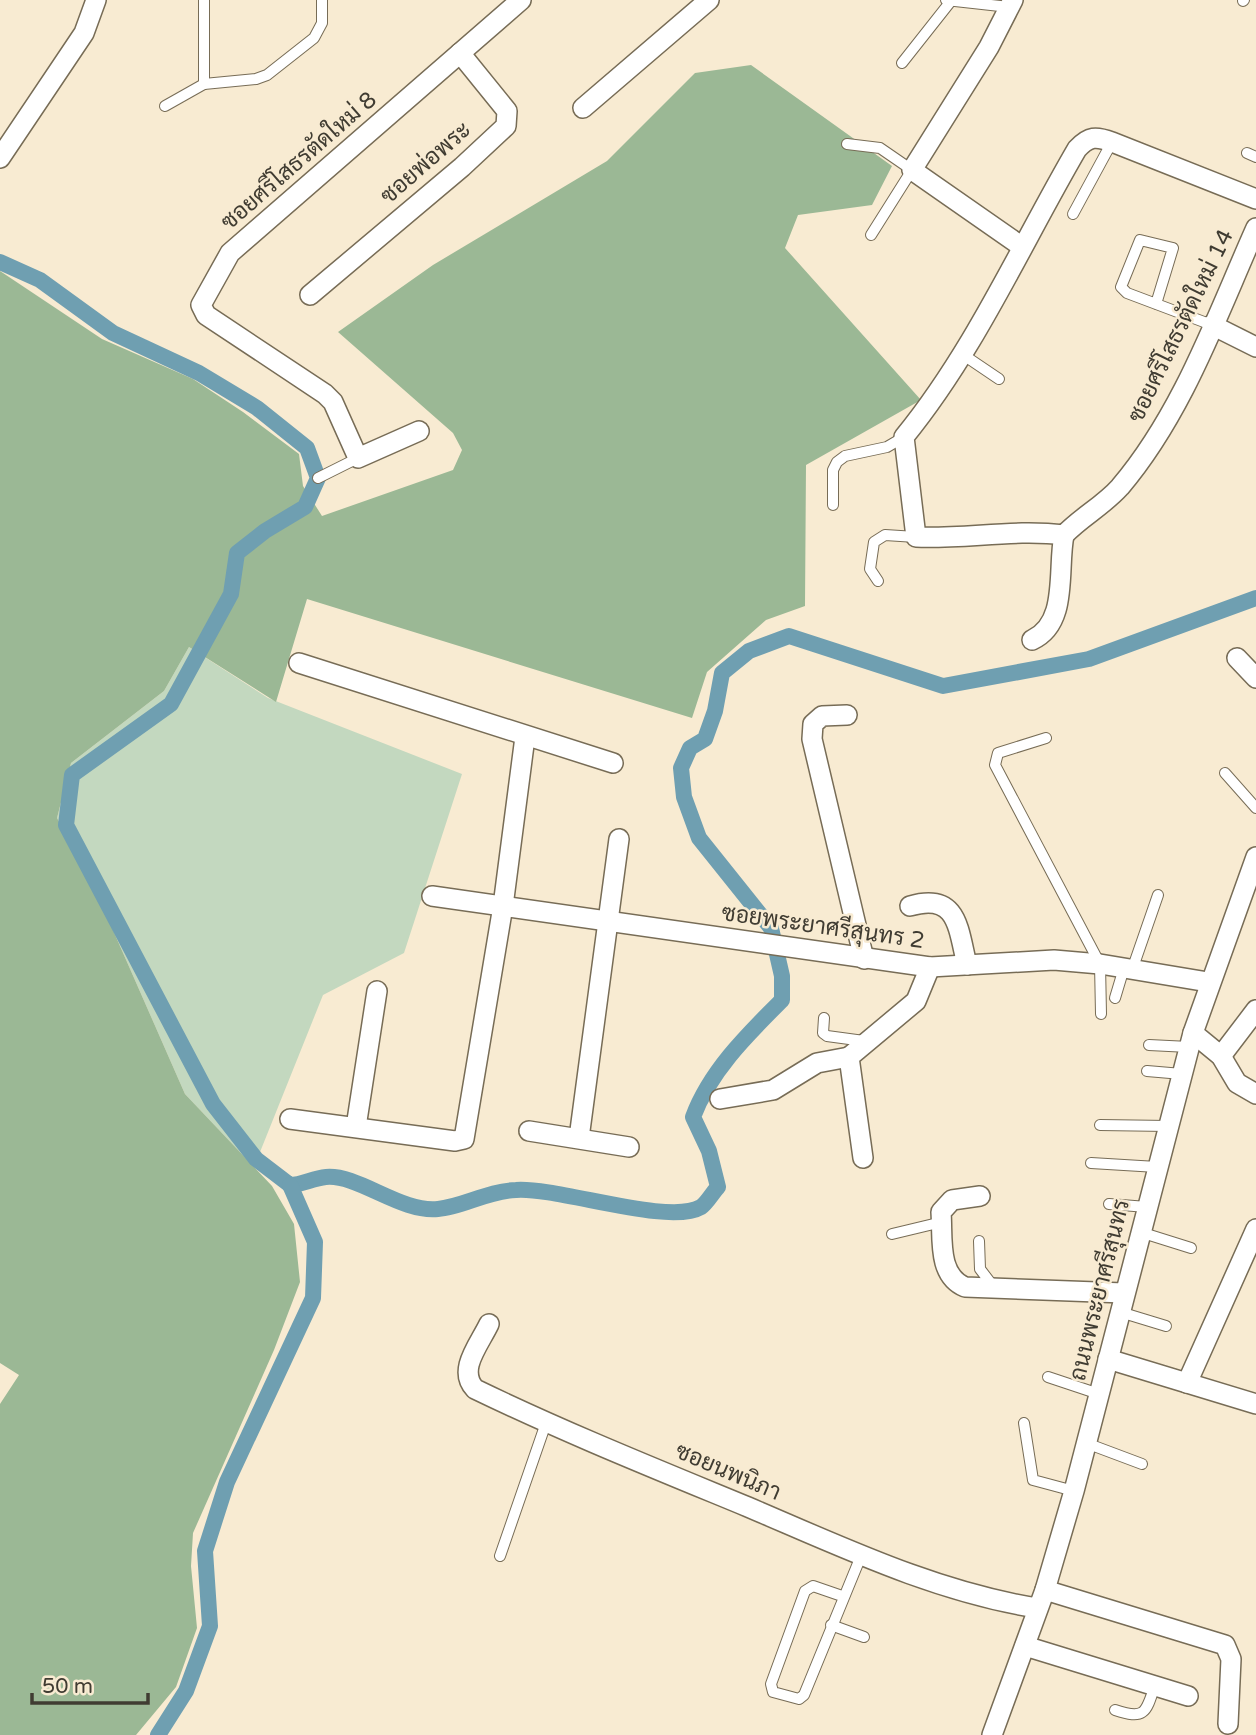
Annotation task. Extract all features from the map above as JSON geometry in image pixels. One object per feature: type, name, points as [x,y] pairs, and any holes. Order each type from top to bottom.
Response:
[{"type":"street","points":[[0,158],[84,33],[96,0]]},
{"type":"street","name":"ซอยศรีโสธรตัดใหม่ 8","points":[[358,458],[333,402],[314,384],[206,316],[201,305],[230,253],[521,0]]},
{"type":"street","points":[[583,108],[709,0]]},
{"type":"street","points":[[1011,3],[989,47],[912,170],[1021,246]]},
{"type":"street","name":"ซอยพ่อพระ","points":[[310,295],[462,167],[506,126],[508,111],[460,53]]},
{"type":"street","points":[[1032,640],[1045,634],[1053,622],[1059,598],[1059,557],[1064,535],[1030,531],[973,537],[916,537],[904,437],[932,401],[962,354],[1077,149],[1087,138],[1097,137],[1112,142],[1256,199]]},
{"type":"street","name":"ซอยศรีโสธรตัดใหม่ 14","points":[[1064,535],[1099,508],[1145,454],[1171,412],[1256,228]]},
{"type":"street","points":[[1212,326],[1256,347]]},
{"type":"street","points":[[358,458],[419,431]]},
{"type":"street","points":[[1237,658],[1256,678]]},
{"type":"street","points":[[299,663],[613,763]]},
{"type":"street","points":[[847,715],[822,716],[813,724],[812,739],[864,959]]},
{"type":"street","points":[[290,1119],[455,1141],[464,1139],[503,906],[525,737]]},
{"type":"street","points":[[579,1138],[620,839]]},
{"type":"street","name":"ถนนพระยาศรีสุนทร","points":[[992,1735],[1045,1590],[1074,1491],[1157,1167],[1208,982],[1256,856]]},
{"type":"street","name":"ซอยพระยาศรีสุนทร 2","points":[[432,896],[930,967],[1054,960],[1100,964],[1208,982]]},
{"type":"street","points":[[910,906],[930,900],[939,902],[949,910],[958,928],[967,965]]},
{"type":"street","points":[[720,1098],[773,1090],[817,1063],[849,1057],[916,1000],[930,967]]},
{"type":"street","points":[[356,1127],[377,991]]},
{"type":"street","points":[[1221,1056],[1256,1010]]},
{"type":"street","points":[[1191,1040],[1221,1056],[1237,1083],[1256,1094]]},
{"type":"street","points":[[849,1057],[863,1158]]},
{"type":"street","points":[[529,1131],[629,1147]]},
{"type":"street","points":[[980,1196],[952,1200],[941,1212],[945,1269],[953,1282],[965,1287],[1122,1302]]},
{"type":"street","points":[[1187,1384],[1256,1229]]},
{"type":"street","name":"ซอยนพนิภา","points":[[489,1325],[466,1372],[467,1381],[475,1389],[546,1423],[860,1556],[970,1594],[1037,1608]]},
{"type":"street","points":[[1108,1359],[1256,1404]]},
{"type":"street","points":[[1045,1590],[1226,1645],[1231,1659],[1228,1724]]},
{"type":"street","points":[[1025,1646],[1188,1696]]},
{"type":"lane","points":[[204,0],[204,84]]},
{"type":"lane","points":[[165,106],[204,84],[256,79],[267,75],[314,38],[322,23],[322,0]]},
{"type":"lane","points":[[902,63],[948,0],[1011,3]]},
{"type":"lane","points":[[1073,214],[1112,142]]},
{"type":"lane","points":[[848,144],[880,148],[912,170],[871,235]]},
{"type":"lane","points":[[1156,304],[1172,248],[1140,240],[1121,287],[1127,293],[1212,326]]},
{"type":"lane","points":[[962,354],[999,379]]},
{"type":"lane","points":[[833,505],[833,470],[837,462],[845,456],[887,447],[904,437]]},
{"type":"lane","points":[[318,478],[358,458]]},
{"type":"lane","points":[[878,581],[870,569],[874,542],[885,535],[916,537]]},
{"type":"lane","points":[[1046,738],[998,753],[995,765],[1100,964],[1101,1014]]},
{"type":"lane","points":[[1225,773],[1256,808]]},
{"type":"lane","points":[[1115,998],[1158,895]]},
{"type":"lane","points":[[824,1018],[823,1033],[827,1036],[865,1041]]},
{"type":"lane","points":[[1149,1045],[1191,1040]]},
{"type":"lane","points":[[1147,1071],[1182,1074]]},
{"type":"lane","points":[[1100,1125],[1168,1126]]},
{"type":"lane","points":[[1091,1163],[1157,1167]]},
{"type":"lane","points":[[1109,1204],[1147,1207]]},
{"type":"lane","points":[[891,1234],[942,1222]]},
{"type":"lane","points":[[1140,1232],[1191,1248]]},
{"type":"lane","points":[[979,1241],[980,1269],[996,1289]]},
{"type":"lane","points":[[1122,1302],[1166,1326]]},
{"type":"lane","points":[[1048,1377],[1099,1394]]},
{"type":"lane","points":[[499,1556],[546,1423]]},
{"type":"lane","points":[[1024,1423],[1033,1480],[1074,1491]]},
{"type":"lane","points":[[1086,1443],[1142,1464]]},
{"type":"lane","points":[[842,1596],[813,1586],[805,1591],[771,1684],[773,1692],[799,1699],[804,1695],[860,1556]]},
{"type":"lane","points":[[831,1625],[864,1637]]},
{"type":"lane","points":[[1115,1710],[1134,1716],[1141,1715],[1148,1706],[1155,1685]]},
{"type":"green space","points":[[751,65],[892,166],[872,205],[798,215],[785,248],[921,400],[806,465],[805,606],[766,620],[707,672],[692,718],[307,599],[276,702],[189,647],[164,691],[71,763],[57,818],[91,880],[185,1094],[272,1186],[294,1224],[300,1282],[274,1350],[193,1533],[191,1566],[197,1628],[176,1687],[136,1735],[0,1735],[0,1404],[19,1375],[0,1363],[0,271],[102,339],[193,379],[299,454],[303,486],[322,516],[453,470],[462,450],[453,433],[338,332],[433,265],[607,161],[695,73]]},
{"type":"green space","points":[[189,647],[268,698],[462,774],[404,953],[323,995],[254,1167],[185,1094],[91,880],[57,818],[71,763],[164,691]]},
{"type":"waterway","points":[[0,262],[40,280],[113,333],[199,373],[257,408],[307,448],[318,478],[305,507],[265,531],[237,553],[231,594],[171,704],[72,775],[66,825],[213,1104],[256,1159],[290,1185],[326,1177],[338,1178],[424,1209],[447,1208],[495,1193],[516,1190],[558,1194],[664,1212],[686,1212],[701,1207],[718,1187],[709,1151],[693,1117],[700,1100],[720,1069],[743,1040],[782,1000],[782,976],[771,928],[699,838],[684,797],[681,768],[690,748],[705,739],[715,711],[722,673],[749,651],[789,636],[943,686],[1089,659],[1256,598]]},
{"type":"waterway","points":[[158,1735],[186,1691],[210,1626],[205,1551],[227,1482],[313,1298],[315,1242],[290,1185]]}]
